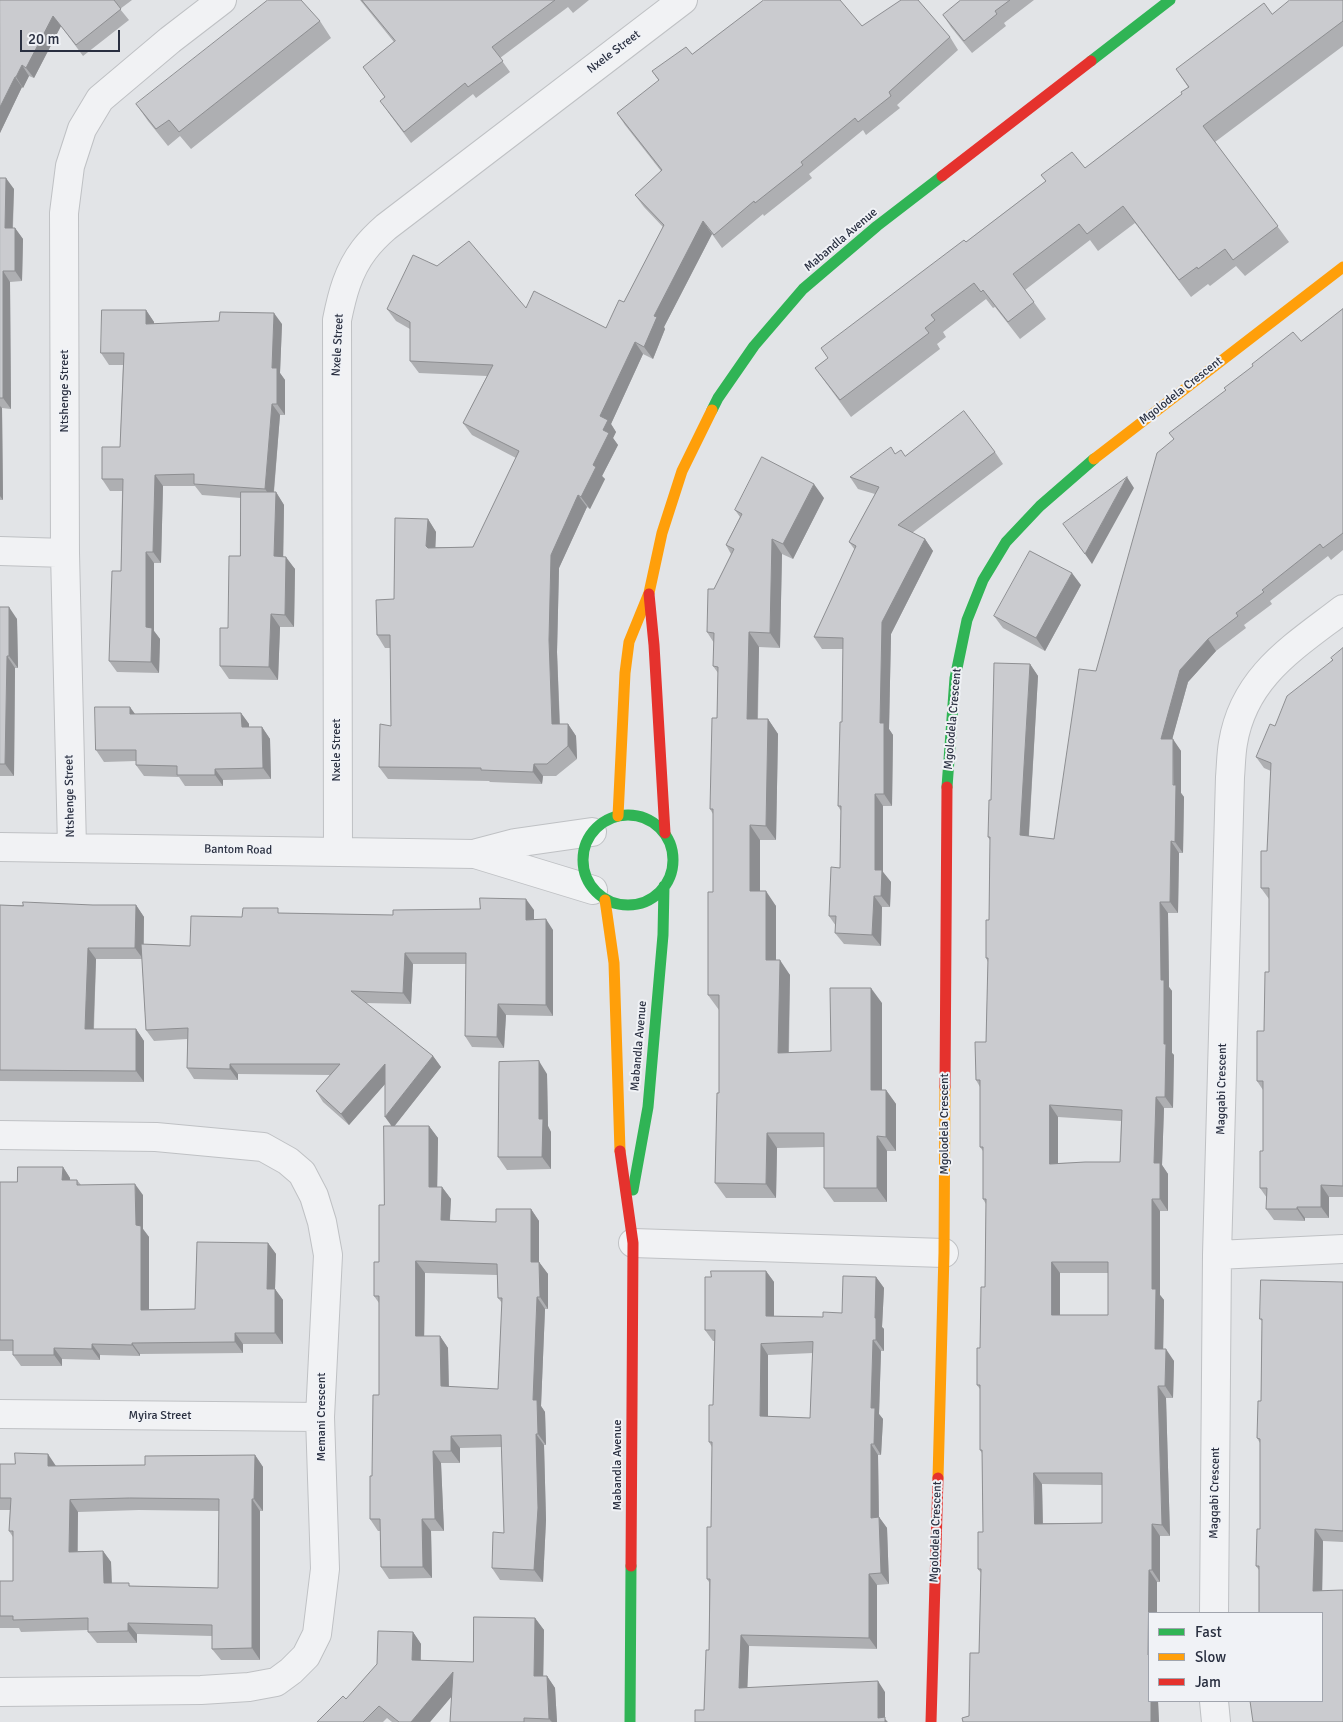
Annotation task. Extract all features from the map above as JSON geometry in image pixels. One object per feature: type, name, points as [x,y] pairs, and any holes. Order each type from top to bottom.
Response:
[{"type":"street","name":"Ntshenge Street","points":[[72,847],[65,552],[64,213],[70,166],[82,129],[100,99],[170,40],[222,0]]},
{"type":"street","name":"Nxele Street","points":[[338,851],[337,320],[343,292],[350,272],[364,250],[386,227],[683,0]]},
{"type":"street","name":"Mabandla Avenue","points":[[618,816],[625,673],[629,642],[649,593],[662,533],[682,471],[718,398],[760,338],[803,289],[877,226],[1170,0]]},
{"type":"street","name":"Mgolodela Crescent","points":[[931,1722],[944,1253],[947,771],[955,678],[967,620],[983,580],[1006,542],[1040,506],[1096,457],[1343,267]]},
{"type":"street","points":[[0,551],[65,552]]},
{"type":"street","name":"Mabandla Avenue","points":[[649,593],[654,645],[665,833]]},
{"type":"street","name":"Magqabi Crescent","points":[[1214,1612],[1217,1255],[1230,778],[1233,742],[1240,715],[1256,684],[1278,660],[1343,609]]},
{"type":"street","points":[[618,816],[633,816],[648,820],[665,833],[669,842],[672,857],[671,873],[664,886],[652,898],[637,904],[620,905],[599,895],[585,876],[582,861],[585,846],[592,832],[603,822],[618,816]]},
{"type":"street","name":"Bantom Road","points":[[475,854],[515,843],[592,832]]},
{"type":"street","name":"Bantom Road","points":[[0,846],[475,854],[513,864],[599,895]]},
{"type":"street","name":"Mabandla Avenue","points":[[629,1208],[648,1107],[663,935],[664,886]]},
{"type":"street","name":"Mabandla Avenue","points":[[599,895],[611,933],[614,963],[619,1146],[629,1208],[632,1243],[630,1722]]},
{"type":"street","name":"Memani Crescent","points":[[0,1135],[156,1137],[263,1147],[288,1161],[302,1173],[314,1196],[322,1222],[328,1255],[320,1417],[324,1579],[317,1634],[306,1656],[291,1671],[276,1682],[249,1687],[201,1690],[0,1692]]},
{"type":"street","points":[[632,1243],[944,1253]]},
{"type":"street","points":[[1217,1255],[1343,1250]]},
{"type":"street","name":"Myira Street","points":[[0,1414],[320,1417]]},
{"type":"street","points":[[1214,1702],[1216,1722]]},
{"type":"building","points":[[0,0],[114,0],[121,9],[76,45],[53,16],[26,68],[22,65],[0,107]]},
{"type":"building","points":[[268,0],[301,0],[320,21],[179,132],[169,120],[156,129],[136,104]]},
{"type":"building","points":[[362,0],[555,0],[492,47],[503,61],[468,87],[465,83],[404,132],[380,101],[385,97],[363,67],[395,41]]},
{"type":"building","points":[[764,0],[840,0],[862,26],[901,0],[918,0],[950,37],[889,92],[891,96],[858,122],[855,118],[801,162],[803,165],[755,203],[754,201],[714,235],[703,221],[654,316],[657,317],[644,347],[635,342],[600,416],[608,420],[603,430],[609,433],[593,465],[596,467],[581,497],[578,495],[551,555],[549,640],[552,724],[568,724],[568,746],[547,764],[534,764],[533,772],[481,770],[481,768],[379,767],[380,724],[391,726],[390,635],[377,635],[376,600],[394,599],[395,518],[428,519],[426,546],[428,548],[473,547],[519,451],[463,423],[493,365],[410,361],[410,322],[387,309],[413,255],[437,266],[469,241],[526,308],[534,291],[606,328],[619,300],[624,302],[664,225],[635,195],[662,170],[617,113],[659,80],[652,71],[686,47],[692,54]]},
{"type":"building","points":[[961,0],[1010,0],[995,11],[997,14],[964,41],[943,15]]},
{"type":"building","points":[[1290,0],[1343,0],[1343,21],[1203,126],[1278,226],[1233,260],[1225,249],[1179,280],[1123,206],[1087,234],[1079,224],[1013,274],[1034,302],[1008,322],[983,290],[981,292],[974,283],[931,315],[935,320],[925,328],[929,333],[840,400],[815,368],[828,358],[821,348],[1046,181],[1041,175],[1072,152],[1085,168],[1182,94],[1181,92],[1189,87],[1176,69],[1264,3],[1272,14]]},
{"type":"building","points":[[0,178],[6,178],[5,228],[15,228],[15,271],[3,271],[3,398],[0,398]]},
{"type":"building","points":[[1343,309],[1343,533],[1323,548],[1320,544],[1262,590],[1264,592],[1236,613],[1238,616],[1208,639],[1180,670],[1161,739],[1173,739],[1173,785],[1176,785],[1175,842],[1171,841],[1170,902],[1160,902],[1161,980],[1164,980],[1164,1044],[1166,1044],[1165,1097],[1156,1097],[1154,1163],[1160,1163],[1160,1199],[1152,1199],[1152,1289],[1156,1289],[1155,1349],[1166,1349],[1165,1386],[1158,1386],[1162,1525],[1152,1524],[1152,1570],[1149,1570],[1148,1702],[1151,1702],[1151,1722],[963,1722],[962,1718],[969,1716],[970,1653],[979,1653],[981,1569],[978,1569],[978,1532],[983,1532],[980,1385],[977,1385],[977,1348],[980,1348],[981,1287],[985,1287],[986,1199],[983,1199],[983,1147],[980,1147],[980,1080],[976,1080],[975,1042],[986,1042],[988,958],[986,958],[986,920],[989,920],[990,837],[988,837],[989,800],[991,800],[994,663],[1030,664],[1020,835],[1054,839],[1079,669],[1096,671],[1157,453],[1174,439],[1169,433],[1226,390],[1224,388],[1293,332],[1301,341]],"holes":[[[1050,1105],[1122,1110],[1120,1162],[1050,1164]],[[1052,1262],[1108,1262],[1108,1315],[1052,1315]],[[1034,1473],[1102,1473],[1102,1523],[1035,1524]]]},
{"type":"building","points":[[102,310],[146,310],[146,324],[219,321],[220,312],[274,313],[272,368],[277,368],[277,404],[272,404],[265,489],[194,484],[194,474],[155,475],[153,552],[146,552],[146,627],[152,628],[151,662],[109,661],[112,571],[121,571],[123,479],[102,479],[102,447],[120,447],[124,353],[101,353]]},
{"type":"building","points":[[964,411],[995,452],[898,525],[925,539],[882,622],[880,723],[884,723],[884,794],[875,794],[875,870],[882,870],[881,896],[874,896],[872,935],[835,933],[836,916],[829,916],[831,867],[840,868],[841,806],[838,806],[843,638],[814,637],[856,546],[849,542],[879,487],[850,477],[891,447],[895,454],[901,450],[905,456]]},
{"type":"building","points":[[762,457],[814,484],[783,544],[772,539],[770,633],[749,632],[747,719],[768,719],[766,826],[750,825],[750,891],[766,891],[766,960],[780,960],[778,1053],[831,1051],[830,988],[871,988],[871,1090],[886,1090],[886,1137],[877,1136],[877,1188],[824,1188],[824,1133],[767,1133],[766,1184],[715,1183],[717,1093],[719,1093],[719,995],[708,995],[708,892],[713,892],[713,809],[710,809],[712,718],[717,718],[718,667],[713,666],[714,633],[707,632],[708,589],[714,589],[734,549],[726,545],[742,514],[735,510]]},
{"type":"building","points":[[1127,477],[1085,554],[1063,524]]},
{"type":"building","points":[[241,492],[276,492],[274,556],[286,557],[285,615],[271,614],[269,667],[220,666],[220,628],[228,628],[229,556],[240,556]]},
{"type":"building","points":[[1030,551],[1072,573],[1036,638],[994,616]]},
{"type":"building","points":[[0,607],[9,607],[5,764],[0,764]]},
{"type":"building","points":[[1343,648],[1343,1186],[1321,1185],[1321,1207],[1266,1209],[1267,1188],[1260,1188],[1260,1151],[1263,1151],[1263,1081],[1257,1081],[1257,1031],[1264,1031],[1265,972],[1269,972],[1269,888],[1261,888],[1261,851],[1267,851],[1271,763],[1256,757],[1270,724],[1275,726],[1287,696],[1333,660],[1331,658]]},
{"type":"building","points":[[95,707],[130,707],[130,714],[241,713],[242,727],[262,727],[263,768],[215,769],[215,775],[177,775],[177,766],[136,765],[136,750],[96,750]]},
{"type":"building","points":[[480,898],[526,899],[526,920],[546,919],[546,1005],[498,1004],[497,1037],[465,1036],[466,953],[405,953],[403,993],[351,991],[433,1056],[385,1117],[385,1064],[341,1114],[316,1091],[340,1064],[230,1064],[230,1069],[187,1068],[188,1028],[146,1030],[141,944],[190,946],[191,916],[242,917],[243,908],[278,908],[278,913],[393,915],[393,910],[480,909]]},
{"type":"building","points":[[23,902],[136,905],[135,948],[88,948],[85,1029],[136,1029],[136,1071],[0,1070],[0,905],[23,906]]},
{"type":"building","points":[[539,1061],[539,1119],[543,1119],[542,1157],[498,1157],[499,1062]]},
{"type":"building","points":[[384,1126],[429,1126],[429,1187],[442,1187],[441,1220],[496,1222],[496,1209],[531,1209],[531,1262],[539,1262],[540,1297],[537,1297],[533,1400],[537,1400],[538,1434],[536,1434],[538,1508],[534,1570],[492,1568],[493,1532],[504,1533],[501,1435],[451,1436],[451,1451],[433,1451],[435,1519],[422,1519],[423,1567],[381,1567],[380,1519],[370,1519],[370,1476],[372,1476],[373,1395],[379,1395],[379,1296],[374,1296],[374,1262],[379,1262],[379,1205],[384,1205]],"holes":[[[416,1261],[497,1264],[498,1298],[502,1298],[498,1389],[441,1386],[440,1336],[416,1336]]]},
{"type":"building","points":[[18,1167],[63,1167],[62,1180],[77,1180],[77,1185],[135,1184],[136,1225],[141,1226],[141,1310],[195,1309],[197,1242],[268,1243],[267,1289],[275,1289],[275,1333],[235,1333],[235,1342],[132,1343],[132,1345],[92,1344],[92,1349],[54,1348],[54,1355],[13,1355],[13,1340],[0,1340],[0,1182],[17,1182]]},
{"type":"building","points":[[711,1271],[766,1271],[766,1316],[823,1317],[823,1312],[842,1313],[843,1276],[876,1277],[876,1340],[873,1340],[871,1408],[875,1408],[874,1444],[871,1444],[871,1518],[879,1517],[881,1573],[869,1574],[869,1638],[741,1635],[739,1688],[878,1681],[878,1718],[885,1717],[885,1722],[695,1722],[695,1710],[704,1710],[706,1650],[709,1650],[710,1579],[707,1579],[707,1527],[711,1527],[712,1442],[709,1442],[709,1405],[713,1405],[715,1330],[705,1330],[705,1277],[711,1277]],"holes":[[[813,1342],[810,1418],[760,1416],[761,1344]]]},
{"type":"building","points":[[1261,1280],[1343,1282],[1343,1531],[1315,1529],[1313,1591],[1343,1590],[1343,1722],[1253,1722],[1250,1702],[1323,1702],[1323,1612],[1259,1612],[1259,1566],[1256,1566],[1257,1529],[1260,1529],[1260,1439],[1257,1438],[1258,1401],[1261,1401],[1262,1319],[1260,1319]]},
{"type":"building","points":[[15,1453],[48,1454],[48,1466],[145,1465],[145,1456],[255,1455],[254,1499],[252,1499],[252,1648],[212,1649],[212,1625],[128,1623],[128,1631],[88,1632],[88,1618],[13,1620],[13,1616],[0,1616],[0,1581],[13,1581],[13,1531],[9,1531],[11,1498],[0,1498],[0,1464],[15,1464]],"holes":[[[130,1498],[219,1499],[218,1588],[129,1586],[129,1583],[104,1583],[103,1551],[69,1552],[70,1500]]]},
{"type":"building","points":[[474,1617],[535,1618],[534,1676],[547,1676],[549,1719],[524,1718],[524,1722],[450,1722],[453,1672],[411,1722],[399,1722],[379,1706],[363,1722],[317,1722],[343,1696],[346,1699],[377,1664],[378,1631],[413,1632],[412,1660],[473,1662]]},
{"type":"traffic: fast","points":[[1091,61],[1170,0]]},
{"type":"traffic: fast","points":[[712,410],[718,398],[754,346],[803,289],[877,226],[942,176]]},
{"type":"traffic: fast","points":[[947,787],[955,678],[967,620],[983,580],[1006,542],[1040,506],[1094,459]]},
{"type":"traffic: fast","points":[[628,815],[645,819],[660,828],[669,843],[673,860],[669,877],[660,892],[645,901],[628,905],[611,901],[596,892],[587,877],[583,860],[587,843],[596,828],[611,819],[628,815]]},
{"type":"traffic: fast","points":[[633,1190],[648,1107],[663,935],[664,886]]},
{"type":"traffic: fast","points":[[630,1722],[631,1566]]},
{"type":"traffic: slow","points":[[1094,459],[1343,267]]},
{"type":"traffic: slow","points":[[618,816],[625,673],[629,642],[649,593],[662,533],[682,471],[712,410]]},
{"type":"traffic: slow","points":[[605,900],[614,963],[620,1151]]},
{"type":"traffic: slow","points":[[938,1478],[944,1253],[945,1087]]},
{"type":"traffic: jam","points":[[942,176],[1091,61]]},
{"type":"traffic: jam","points":[[649,594],[654,645],[665,833]]},
{"type":"traffic: jam","points":[[945,1087],[947,787]]},
{"type":"traffic: jam","points":[[620,1151],[633,1243],[631,1566]]},
{"type":"traffic: jam","points":[[931,1722],[938,1478]]}]
